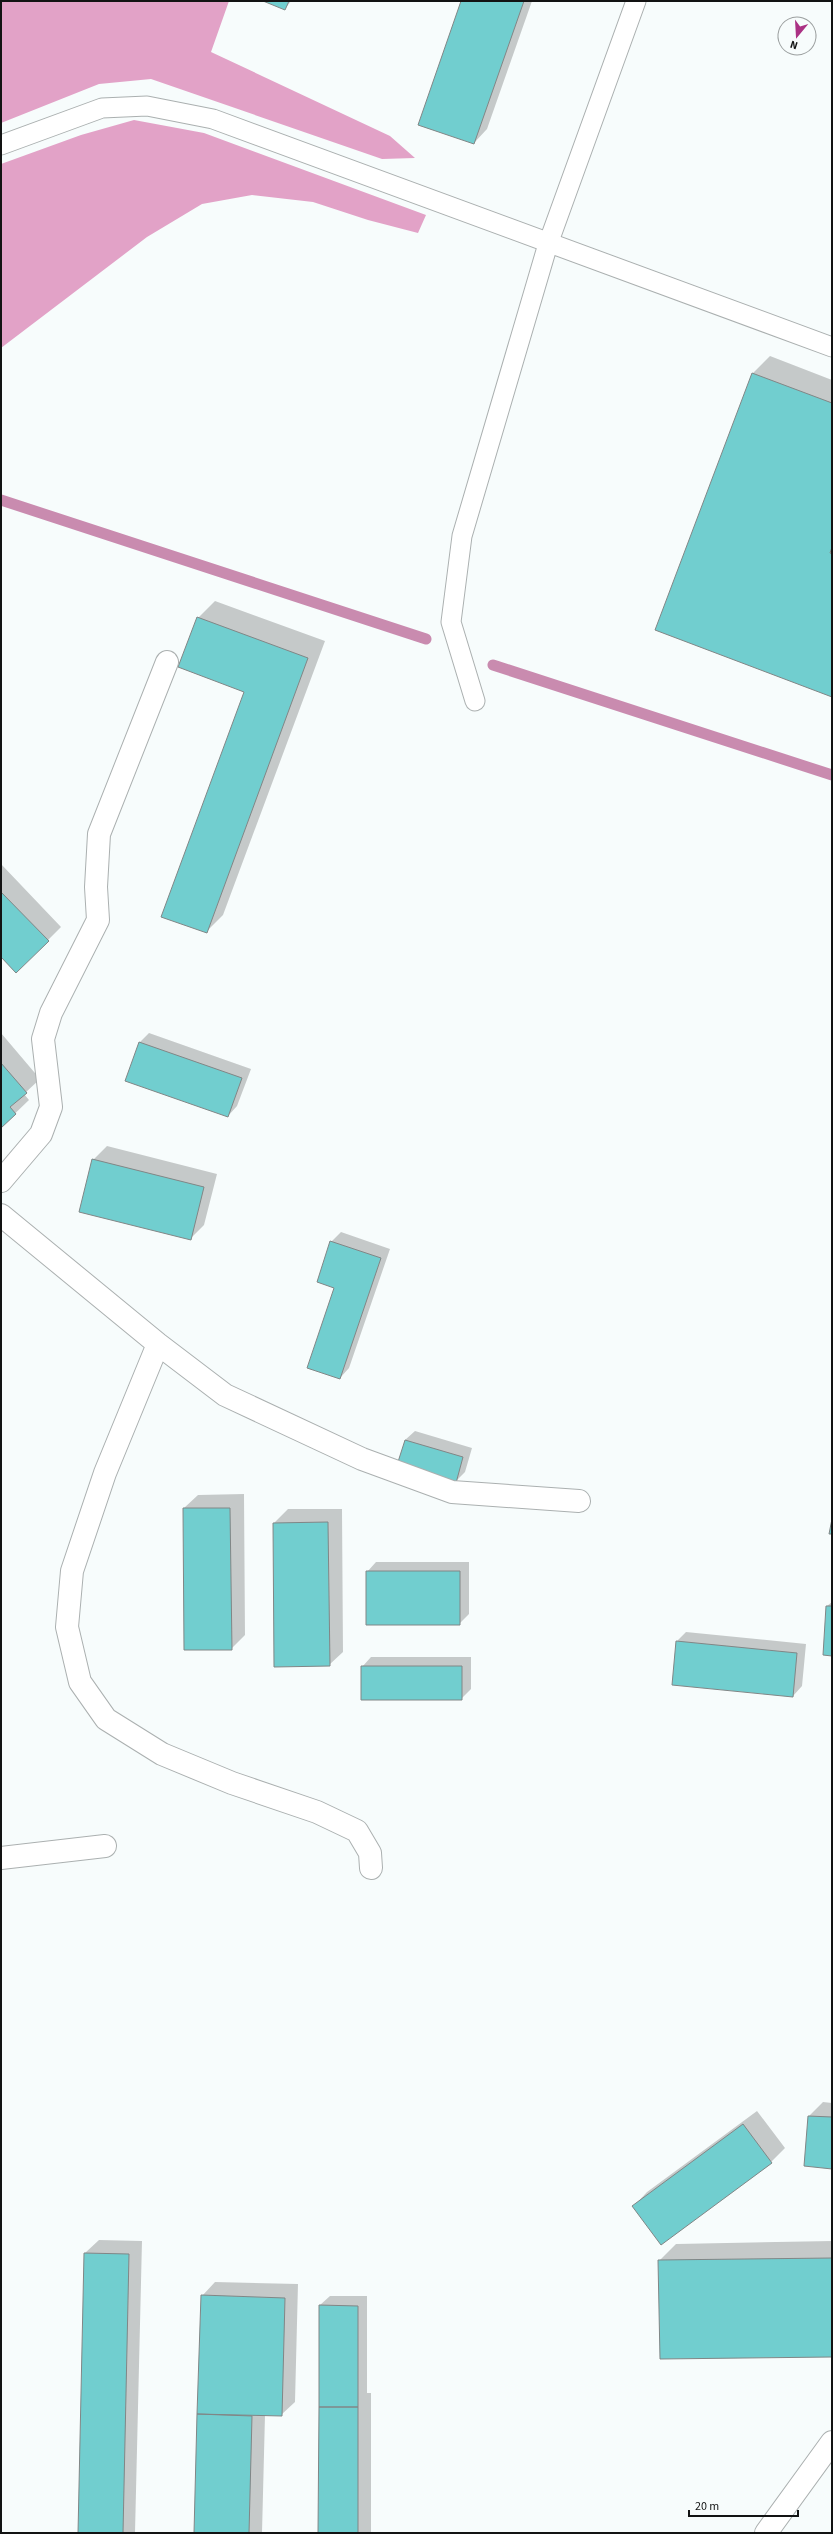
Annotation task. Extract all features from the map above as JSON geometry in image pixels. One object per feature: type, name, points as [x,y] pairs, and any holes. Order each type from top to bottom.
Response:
[{"type":"street","points":[[1,1181],[41,1134],[51,1107],[43,1038],[51,1013],[98,920],[96,887],[99,834],[167,662]]},
{"type":"street","points":[[1,1215],[158,1344],[225,1395],[362,1459],[452,1492],[579,1501]]},
{"type":"street","points":[[158,1344],[105,1473],[72,1570],[67,1627],[80,1682],[106,1720],[162,1754],[232,1783],[317,1812],[357,1831],[370,1853],[370,1868]]},
{"type":"street","points":[[1,1858],[105,1846]]},
{"type":"street","points":[[766,2533],[832,2442]]},
{"type":"lane","points":[[475,702],[451,622],[462,536],[548,244],[636,1]]},
{"type":"lane","points":[[1,145],[102,108],[147,106],[213,119],[548,244],[832,347]]},
{"type":"shaded area","points":[[1,1],[229,1],[211,52],[390,136],[415,158],[382,159],[151,79],[99,84],[1,123]]},
{"type":"shaded area","points":[[134,120],[204,133],[426,215],[418,233],[368,220],[313,202],[252,195],[202,204],[147,237],[1,348],[1,164],[81,135]]},
{"type":"building","points":[[263,1],[289,1],[285,10]]},
{"type":"building","points":[[461,1],[524,1],[474,144],[418,125]]},
{"type":"building","points":[[752,373],[832,403],[832,547],[830,553],[832,554],[832,697],[655,630]]},
{"type":"building","points":[[197,617],[308,658],[207,933],[161,917],[244,692],[178,667]]},
{"type":"building","points":[[1,892],[49,941],[16,973],[1,957]]},
{"type":"building","points":[[139,1042],[242,1078],[228,1117],[125,1081]]},
{"type":"building","points":[[1,1063],[27,1093],[10,1107],[16,1114],[1,1128]]},
{"type":"building","points":[[92,1159],[204,1187],[191,1240],[79,1212]]},
{"type":"building","points":[[330,1241],[381,1258],[340,1379],[307,1368],[334,1288],[317,1282]]},
{"type":"building","points":[[405,1440],[463,1457],[456,1483],[397,1465]]},
{"type":"building","points":[[183,1508],[230,1508],[232,1650],[184,1650]]},
{"type":"building","points":[[832,1519],[832,1534],[829,1534]]},
{"type":"building","points":[[328,1522],[330,1666],[274,1667],[273,1523]]},
{"type":"building","points":[[366,1571],[460,1571],[460,1625],[366,1625]]},
{"type":"building","points":[[826,1606],[832,1606],[832,1656],[823,1655]]},
{"type":"building","points":[[676,1641],[797,1653],[793,1697],[672,1685]]},
{"type":"building","points":[[361,1666],[462,1666],[462,1700],[361,1700]]},
{"type":"building","points":[[808,2116],[832,2117],[832,2169],[804,2166]]},
{"type":"building","points":[[743,2124],[772,2163],[661,2245],[632,2206]]},
{"type":"building","points":[[84,2253],[129,2254],[123,2533],[78,2533]]},
{"type":"building","points":[[832,2258],[832,2357],[660,2359],[658,2260]]},
{"type":"building","points":[[201,2295],[285,2298],[282,2416],[197,2414]]},
{"type":"building","points":[[319,2305],[358,2306],[358,2407],[319,2407]]},
{"type":"building","points":[[319,2407],[358,2407],[358,2533],[318,2533]]},
{"type":"building","points":[[197,2414],[252,2416],[249,2533],[194,2533]]},
{"type":"waterway","points":[[1,500],[426,639]]},
{"type":"waterway","points":[[493,665],[832,775]]}]
